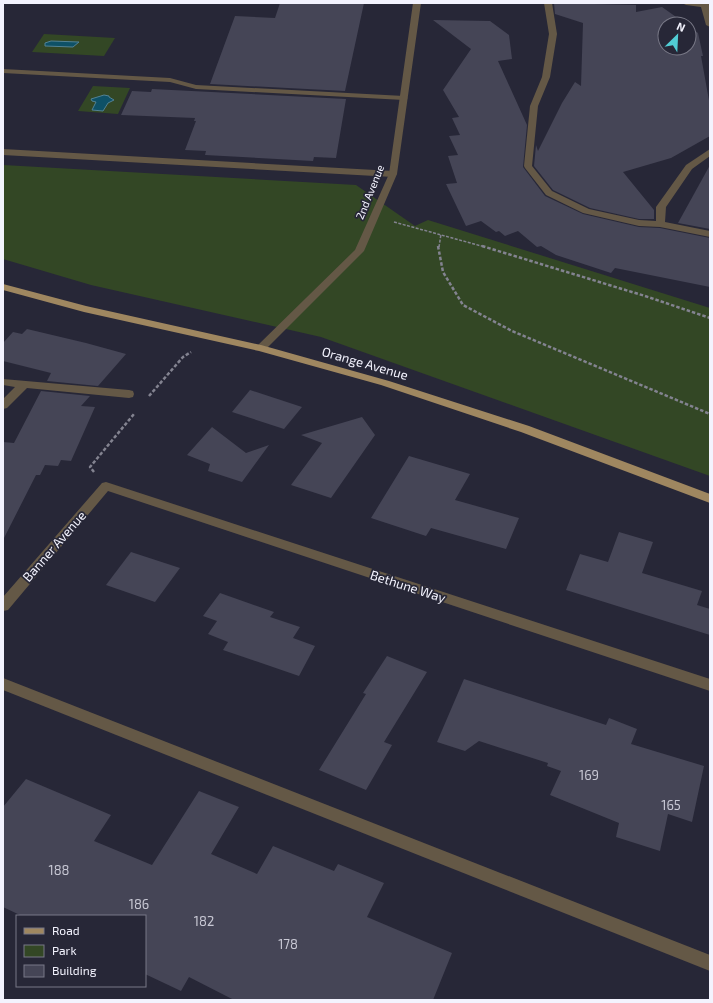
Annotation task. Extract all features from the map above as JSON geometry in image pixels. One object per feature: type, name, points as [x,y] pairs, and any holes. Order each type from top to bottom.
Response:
[{"type":"main road","name":"Orange Avenue","points":[[3,287],[84,309],[261,348],[385,383],[525,429],[710,499]]},
{"type":"street","name":"2nd Avenue","points":[[261,348],[358,251],[374,218],[393,174],[417,3]]},
{"type":"street","points":[[548,3],[553,34],[546,78],[534,106],[528,166],[549,193],[586,211],[639,223],[660,224],[710,234]]},
{"type":"street","points":[[686,3],[705,4],[710,25]]},
{"type":"street","points":[[3,71],[170,80],[196,87],[404,98]]},
{"type":"street","points":[[3,152],[393,174]]},
{"type":"street","points":[[660,224],[661,207],[689,167],[710,152]]},
{"type":"street","points":[[3,382],[129,394]]},
{"type":"street","points":[[3,406],[24,384]]},
{"type":"street","name":"Banner Avenue","points":[[3,606],[106,486]]},
{"type":"street","name":"Bethune Way","points":[[106,486],[710,685]]},
{"type":"street","points":[[3,684],[710,964]]},
{"type":"path","points":[[374,218],[441,234],[710,318]]},
{"type":"path","points":[[441,234],[438,244],[443,272],[463,305],[512,331],[710,414]]},
{"type":"green space","points":[[44,34],[115,38],[104,56],[32,52]]},
{"type":"green space","points":[[93,86],[130,88],[118,114],[78,111]]},
{"type":"green space","points":[[3,165],[356,185],[415,226],[428,220],[710,308],[710,476],[321,337],[91,285],[3,259]]},
{"type":"water","points":[[51,41],[79,42],[73,47],[45,46],[45,43]]},
{"type":"water","points":[[104,95],[109,96],[114,100],[108,103],[103,111],[92,110],[96,102],[92,101],[91,99]]},
{"type":"building","points":[[280,3],[364,3],[345,91],[210,84],[235,16],[275,18]]},
{"type":"building","points":[[554,3],[636,5],[636,12],[662,7],[675,16],[657,16],[657,56],[697,56],[697,32],[698,33],[703,56],[701,56],[710,106],[710,136],[671,158],[623,172],[654,210],[654,219],[639,219],[590,208],[553,190],[534,166],[536,145],[538,151],[562,103],[575,82],[581,86],[583,23],[555,14]]},
{"type":"building","points":[[433,20],[490,21],[509,35],[512,59],[498,61],[527,125],[523,167],[545,196],[583,214],[639,227],[660,228],[710,238],[710,287],[615,268],[611,273],[556,255],[541,246],[537,247],[518,231],[505,236],[499,231],[496,232],[481,221],[466,226],[446,184],[457,183],[448,156],[458,155],[449,136],[460,135],[452,118],[459,117],[443,90],[471,49]]},
{"type":"building","points":[[152,89],[346,99],[336,158],[314,157],[313,161],[205,155],[206,151],[185,150],[196,121],[194,121],[195,118],[121,115],[132,91],[151,92]]},
{"type":"building","points":[[710,165],[710,229],[678,223]]},
{"type":"building","points":[[27,329],[126,354],[98,386],[47,381],[51,373],[3,361],[3,343],[13,332],[22,334]]},
{"type":"building","points":[[250,390],[302,407],[284,429],[232,412]]},
{"type":"building","points":[[41,391],[90,396],[81,406],[95,407],[71,461],[61,460],[58,466],[45,465],[40,475],[36,475],[3,540],[3,442],[14,443]]},
{"type":"building","points":[[362,417],[375,435],[331,498],[291,485],[322,443],[301,435]]},
{"type":"building","points":[[212,427],[246,453],[269,445],[242,482],[208,471],[210,464],[187,455]]},
{"type":"building","points":[[409,456],[470,474],[455,500],[519,518],[506,549],[431,528],[426,536],[371,518]]},
{"type":"building","points":[[619,532],[653,542],[642,573],[702,591],[697,605],[710,609],[710,635],[566,590],[580,554],[608,562]]},
{"type":"building","points":[[131,552],[180,568],[155,602],[106,585]]},
{"type":"building","points":[[220,593],[274,612],[270,617],[300,627],[293,638],[315,646],[299,676],[223,650],[228,642],[208,634],[217,621],[203,616]]},
{"type":"building","points":[[387,656],[427,672],[384,742],[392,745],[366,790],[319,770],[366,694],[363,693]]},
{"type":"building","points":[[464,679],[606,725],[609,718],[637,729],[631,744],[704,766],[692,822],[668,814],[660,851],[616,837],[619,823],[550,795],[561,771],[547,766],[548,763],[479,741],[465,751],[437,742]]},
{"type":"building","points":[[26,779],[111,815],[94,841],[152,865],[199,791],[239,807],[211,854],[257,874],[273,846],[334,871],[338,864],[384,883],[367,917],[452,953],[433,1000],[234,1000],[189,977],[181,991],[146,974],[146,915],[20,915],[3,907],[3,807]]}]
